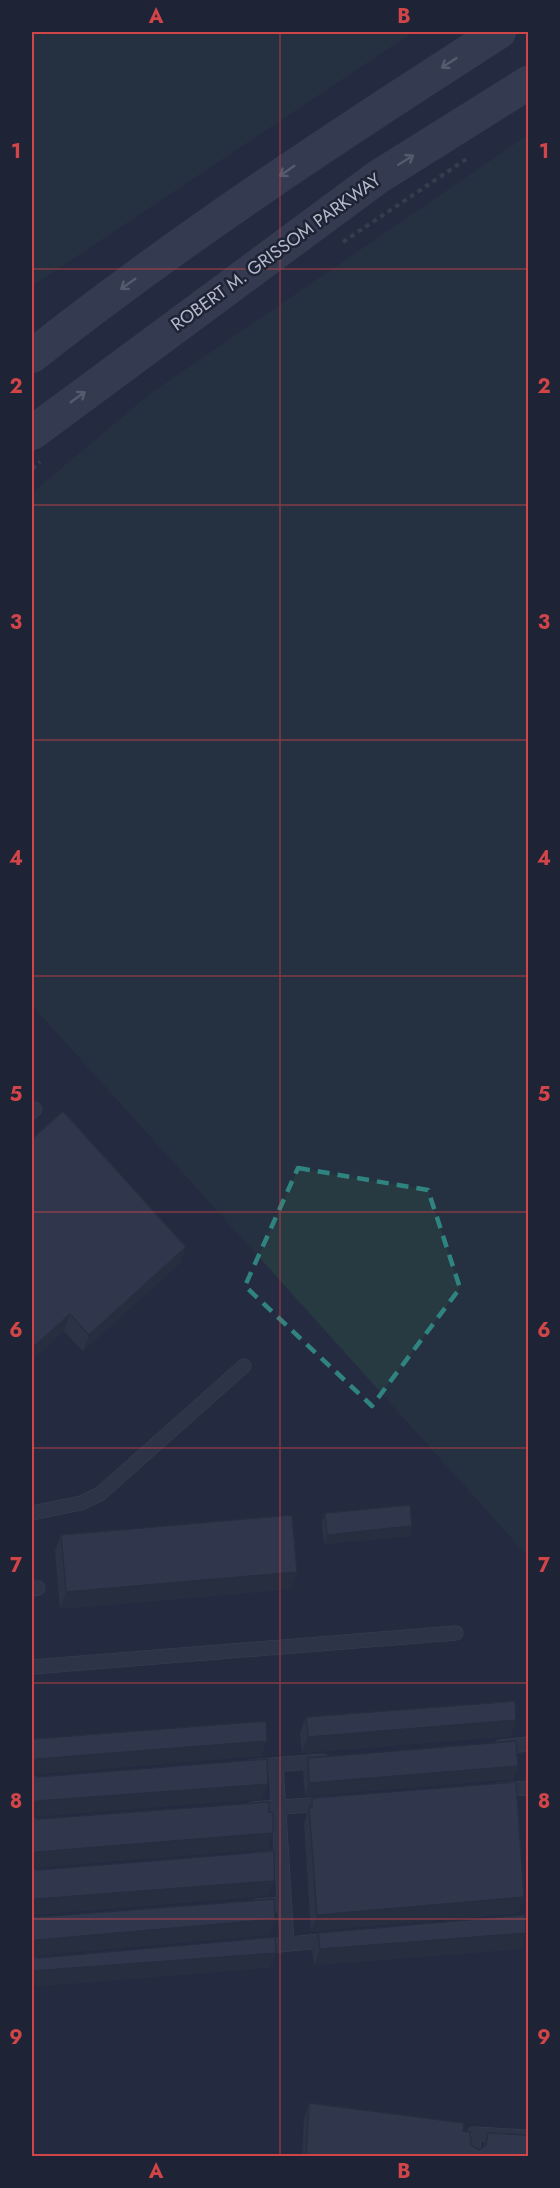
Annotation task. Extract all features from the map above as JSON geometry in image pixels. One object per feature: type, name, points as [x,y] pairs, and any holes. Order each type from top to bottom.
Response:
[{"type":"main road","points":[[32,356],[84,315],[337,136],[499,32]]},
{"type":"main road","name":"ROBERT M. GRISSOM PARKWAY","points":[[32,432],[378,177],[528,83]]},
{"type":"lane","points":[[32,1513],[81,1503],[100,1494],[244,1366]]},
{"type":"lane","points":[[32,1667],[456,1633]]},
{"type":"lane","points":[[483,1748],[528,1744]]},
{"type":"lane","points":[[229,1768],[333,1760]]},
{"type":"lane","points":[[276,1765],[287,1944]]},
{"type":"lane","points":[[481,1791],[528,1788]]},
{"type":"lane","points":[[243,1810],[338,1803]]},
{"type":"lane","points":[[246,1860],[281,1857]]},
{"type":"lane","points":[[238,1908],[284,1904]]},
{"type":"lane","points":[[240,1948],[344,1939]]},
{"type":"lane","points":[[473,2157],[474,2134],[520,2141]]},
{"type":"highlighted area","points":[[298,1168],[428,1190],[460,1288],[372,1406],[245,1286]]},
{"type":"shaded area","points":[[32,32],[413,32],[32,286]]},
{"type":"shaded area","points":[[528,135],[528,1556],[32,1005],[32,493],[150,394]]},
{"type":"building","points":[[63,1111],[186,1247],[89,1335],[70,1314],[35,1346],[32,1342],[32,1139]]},
{"type":"building","points":[[410,1505],[412,1526],[327,1535],[325,1513]]},
{"type":"building","points":[[292,1515],[297,1572],[66,1592],[61,1535]]},
{"type":"building","points":[[515,1701],[516,1720],[308,1737],[306,1717]]},
{"type":"building","points":[[266,1721],[267,1741],[32,1761],[32,1739]]},
{"type":"building","points":[[516,1741],[518,1766],[309,1783],[308,1758]]},
{"type":"building","points":[[267,1759],[268,1784],[32,1803],[32,1774],[38,1777]]},
{"type":"building","points":[[516,1782],[524,1897],[317,1915],[309,1807],[312,1807],[312,1798]]},
{"type":"building","points":[[269,1802],[269,1812],[273,1812],[273,1833],[32,1854],[32,1816],[38,1819]]},
{"type":"building","points":[[274,1851],[274,1881],[36,1899],[32,1903],[32,1867],[38,1870]]},
{"type":"building","points":[[274,1899],[275,1919],[32,1942],[32,1913],[33,1916],[38,1917]]},
{"type":"building","points":[[525,1915],[526,1933],[320,1949],[318,1933]]},
{"type":"building","points":[[275,1937],[276,1953],[32,1971],[32,1955],[39,1958]]},
{"type":"building","points":[[309,2103],[464,2123],[463,2131],[470,2132],[471,2145],[479,2150],[486,2145],[488,2133],[528,2135],[528,2157],[306,2157]]}]
